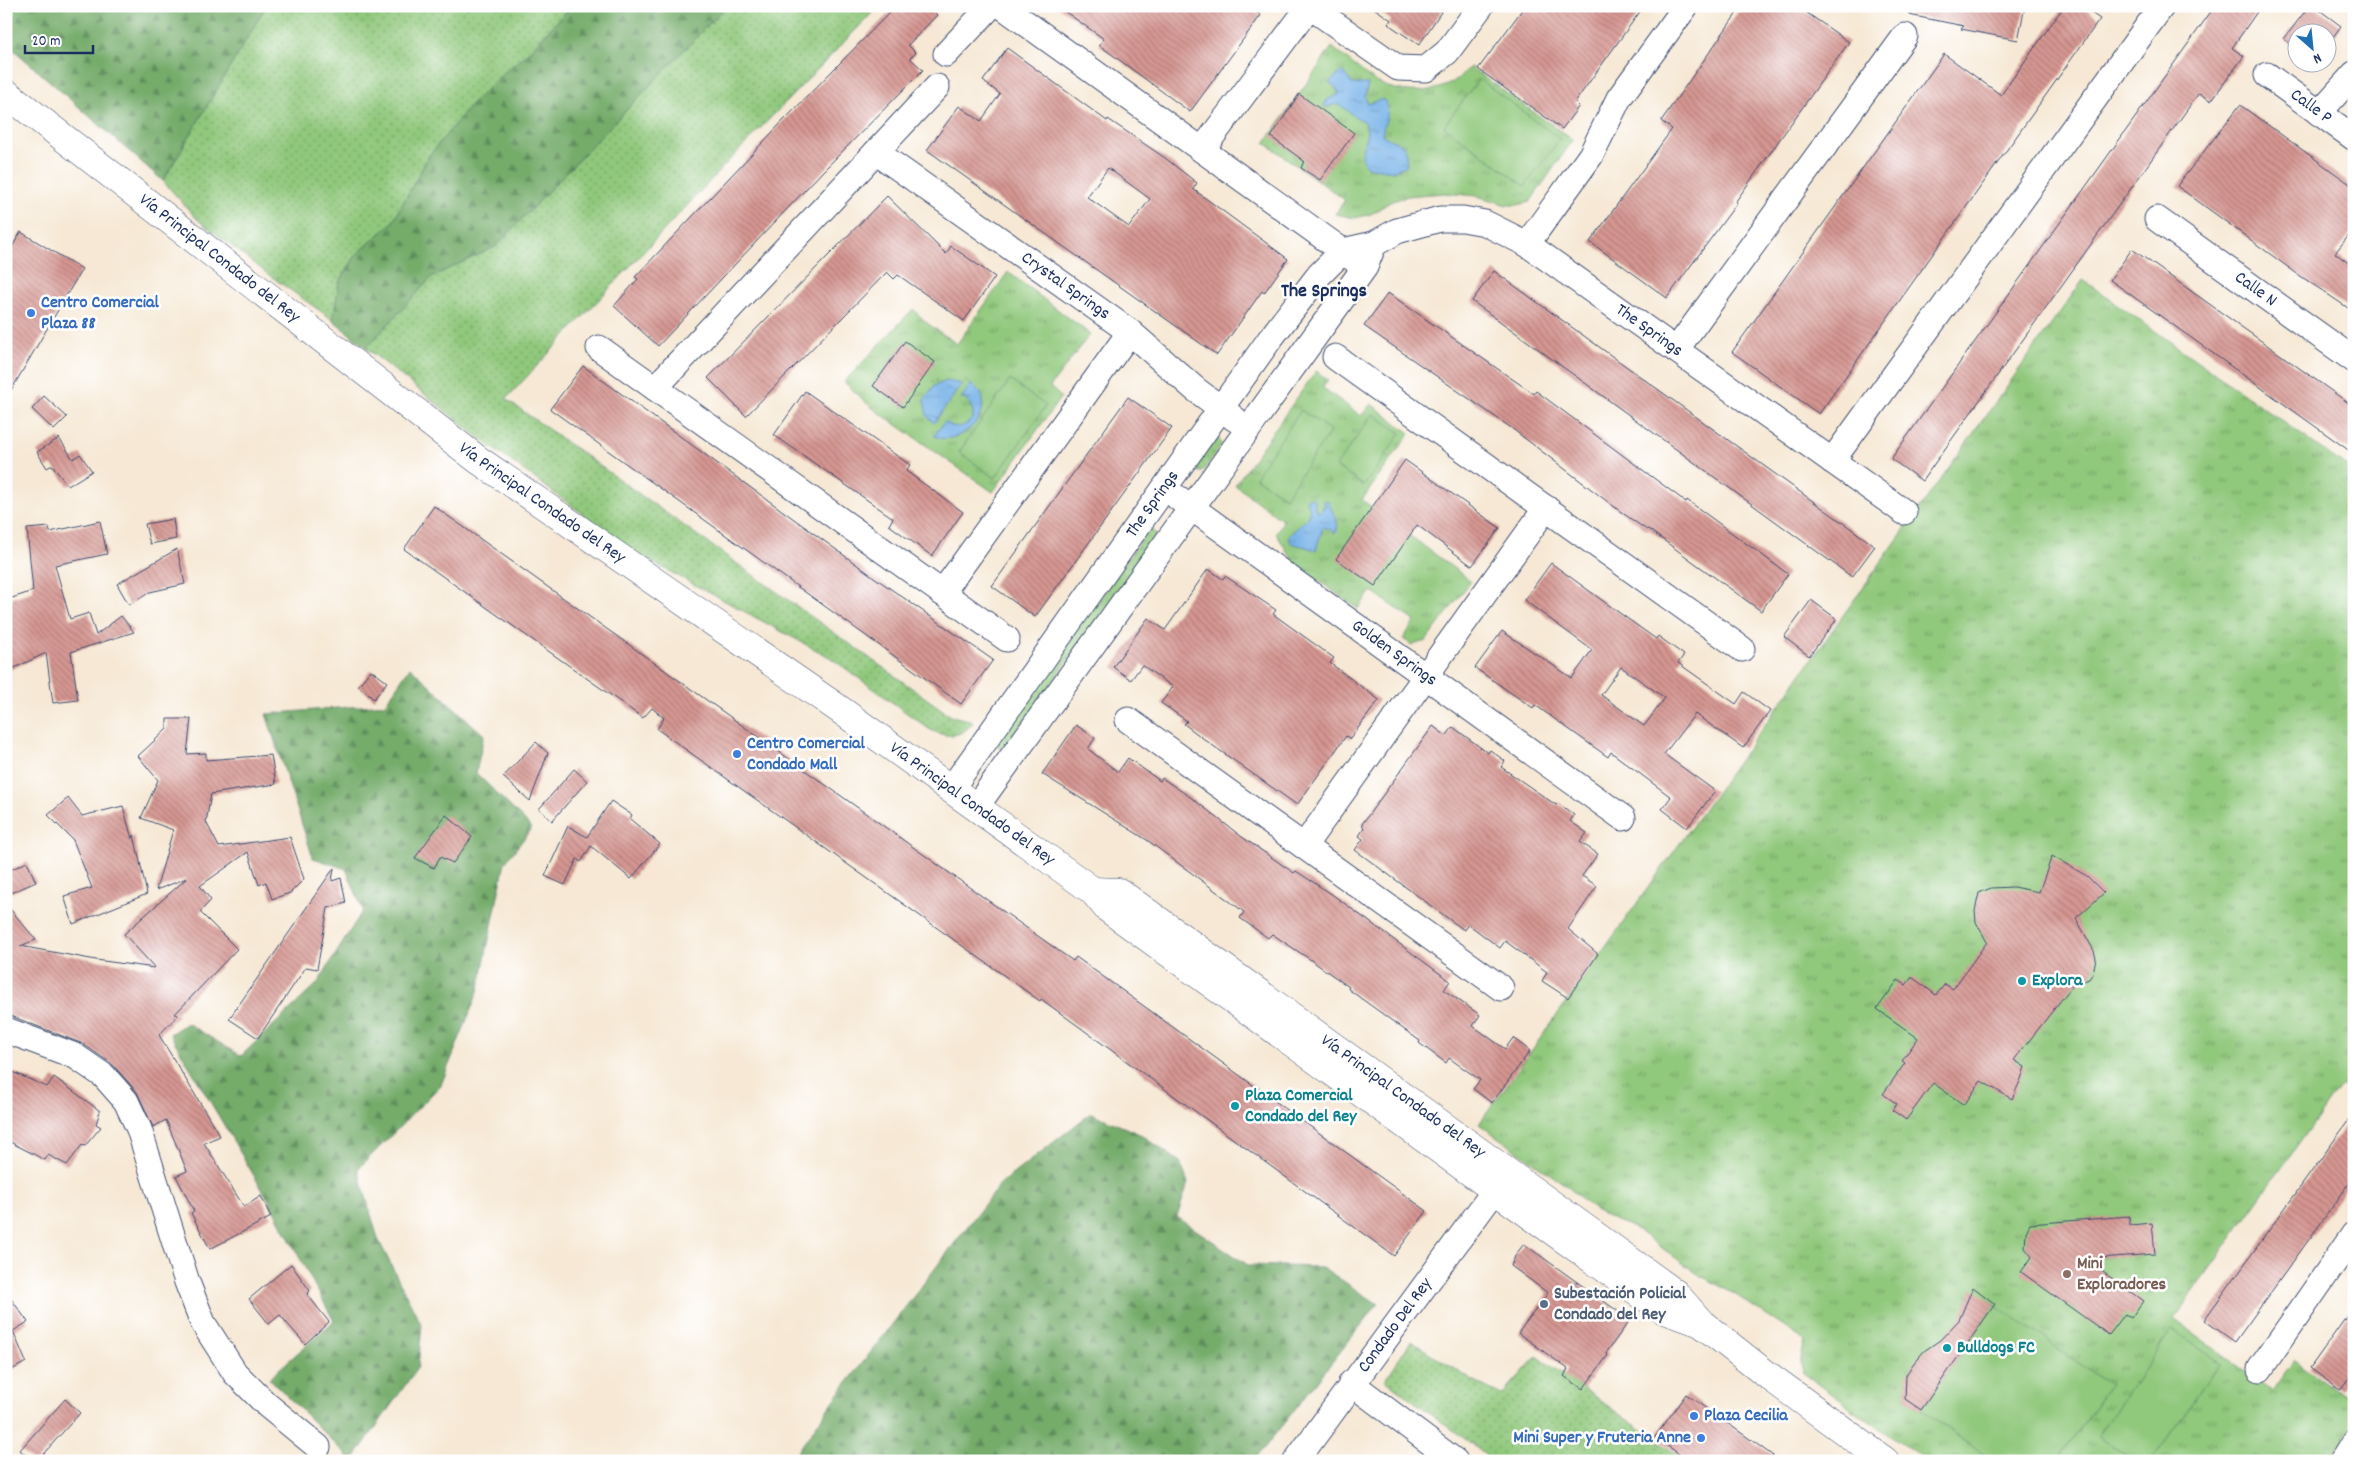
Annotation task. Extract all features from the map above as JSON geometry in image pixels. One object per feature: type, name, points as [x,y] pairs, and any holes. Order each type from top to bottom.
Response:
[{"type":"street","points":[[946,54],[991,6]]},
{"type":"street","points":[[1002,6],[1365,267]]},
{"type":"street","points":[[1202,150],[1309,6],[1398,68],[1426,69],[1447,52],[1481,6]]},
{"type":"street","points":[[1527,244],[1591,155],[1619,98],[1686,6]]},
{"type":"street","points":[[1832,461],[2162,6]]},
{"type":"street","points":[[1676,350],[1905,36]]},
{"type":"street","points":[[2319,113],[2354,74]]},
{"type":"street","name":"Calle P","points":[[2267,76],[2354,138]]},
{"type":"street","points":[[655,388],[937,87]]},
{"type":"street","name":"Vía Principal Condado del Rey","points":[[6,93],[477,459],[839,708],[952,789],[1093,891],[1107,908],[1494,1190],[1662,1309],[1701,1323]]},
{"type":"street","name":"Crystal Springs","points":[[876,152],[1130,332],[1194,389],[1249,429]]},
{"type":"street","name":"The Springs","points":[[952,789],[1318,275],[1342,251],[1374,244],[1397,231],[1440,219],[1463,219],[1485,223],[1527,244],[1904,512]]},
{"type":"street","name":"Calle N","points":[[2157,219],[2354,360]]},
{"type":"street","name":"The Springs","points":[[976,807],[1365,267],[1374,244]]},
{"type":"street","points":[[942,593],[1130,332]]},
{"type":"street","points":[[599,348],[1007,639]]},
{"type":"street","points":[[1334,357],[1742,649]]},
{"type":"street","name":"Golden Springs","points":[[1165,488],[1623,818]]},
{"type":"street","points":[[1304,846],[1546,508]]},
{"type":"street","points":[[1128,720],[1501,988]]},
{"type":"street","name":"Vía Principal Condado del Rey","points":[[1093,891],[1119,892],[1525,1184],[1675,1293],[1701,1323],[1762,1371],[1885,1461]]},
{"type":"street","points":[[6,1030],[75,1056],[104,1076],[126,1101],[139,1129],[184,1273],[203,1323],[235,1373],[267,1405],[318,1447]]},
{"type":"street","points":[[1494,1162],[1498,1181],[1494,1190]]},
{"type":"street","points":[[1494,1190],[1506,1184],[1525,1184]]},
{"type":"street","name":"Condado Del Rey","points":[[1296,1461],[1351,1383],[1494,1190]]},
{"type":"street","points":[[2260,1369],[2354,1234]]},
{"type":"street","points":[[1351,1383],[1455,1461]]},
{"type":"green space","points":[[6,6],[266,6],[163,181],[6,43]]},
{"type":"green space","points":[[266,6],[572,6],[527,53],[500,76],[430,154],[392,223],[356,255],[339,283],[333,320],[269,275],[198,220],[163,181]]},
{"type":"green space","points":[[572,6],[726,6],[495,247],[433,276],[366,348],[333,320],[339,283],[356,255],[392,223],[430,154],[470,106],[500,76],[528,53]]},
{"type":"green space","points":[[726,6],[879,6],[724,166],[506,399],[951,716],[969,720],[973,723],[958,734],[941,734],[929,729],[831,658],[639,555],[486,443],[366,348],[433,276],[495,247]]},
{"type":"green space","points":[[1332,47],[1375,81],[1404,90],[1424,91],[1444,86],[1455,80],[1470,67],[1573,140],[1530,202],[1507,205],[1477,196],[1444,193],[1408,196],[1390,202],[1371,214],[1355,218],[1335,214],[1345,200],[1265,143]]},
{"type":"green space","points":[[1479,79],[1560,139],[1525,186],[1444,126]]},
{"type":"green space","points":[[1008,272],[1090,334],[1050,387],[1061,397],[993,492],[871,407],[844,382],[913,309],[927,323],[957,344]]},
{"type":"green space","points":[[2083,280],[2354,472],[2354,1093],[2341,1085],[2174,1319],[2272,1391],[2294,1360],[2354,1403],[2354,1423],[2329,1461],[1927,1461],[1802,1372],[1800,1363],[1805,1341],[1736,1295],[1698,1274],[1633,1227],[1613,1220],[1593,1209],[1567,1186],[1479,1124]]},
{"type":"green space","points":[[1316,371],[1328,380],[1322,387],[1361,416],[1371,404],[1410,433],[1362,500],[1471,581],[1426,641],[1412,645],[1403,639],[1415,621],[1371,591],[1358,609],[1294,563],[1276,533],[1283,521],[1235,485]]},
{"type":"green space","points":[[1010,380],[1046,406],[995,478],[959,452]]},
{"type":"green space","points":[[1301,410],[1331,431],[1285,497],[1255,477]]},
{"type":"green space","points":[[1373,414],[1401,433],[1364,486],[1336,466]]},
{"type":"green space","points":[[1218,438],[1222,445],[1203,471],[1199,472],[1195,469],[1195,465],[1213,439]]},
{"type":"green space","points":[[1152,530],[1156,533],[1155,540],[1004,749],[1000,749],[996,746],[1146,533]]},
{"type":"green space","points":[[410,667],[484,735],[476,773],[532,828],[505,863],[478,992],[441,1085],[358,1169],[378,1239],[422,1326],[418,1367],[352,1461],[269,1378],[334,1321],[266,1196],[170,1034],[187,1023],[241,1056],[317,984],[363,910],[346,869],[313,858],[266,714],[385,704]]},
{"type":"green space","points":[[1091,1113],[1142,1135],[1180,1162],[1188,1183],[1177,1217],[1248,1265],[1322,1267],[1378,1304],[1254,1461],[791,1461],[834,1400],[1000,1184]]},
{"type":"green space","points":[[1995,1304],[2110,1385],[2057,1461],[1993,1461],[1921,1410]]},
{"type":"green space","points":[[2172,1329],[2220,1363],[2151,1461],[2135,1461],[2098,1435]]},
{"type":"green space","points":[[1411,1341],[1475,1382],[1502,1395],[1537,1356],[1686,1461],[1495,1461],[1385,1380]]},
{"type":"water","points":[[1343,71],[1352,84],[1368,84],[1365,96],[1368,104],[1383,99],[1386,103],[1386,120],[1382,134],[1403,146],[1407,165],[1393,171],[1367,167],[1362,153],[1367,132],[1363,120],[1338,105],[1327,107],[1324,105],[1327,100],[1339,94],[1336,88],[1329,82]]},
{"type":"water","points":[[947,381],[962,384],[934,423],[927,416],[924,400],[934,386]]},
{"type":"water","points":[[971,384],[980,392],[983,401],[978,419],[963,433],[953,437],[943,438],[934,436],[945,421],[952,426],[959,427],[967,424],[973,418],[971,406],[961,398]]},
{"type":"water","points":[[1308,498],[1313,498],[1315,509],[1319,512],[1324,507],[1324,500],[1329,501],[1338,526],[1337,531],[1333,533],[1332,530],[1323,527],[1316,550],[1291,543],[1288,537],[1307,518],[1310,509],[1306,501]]},
{"type":"building","points":[[896,6],[928,6],[937,15],[908,45],[916,53],[910,58],[923,70],[822,172],[658,346],[614,306],[638,279],[635,277],[784,120]]},
{"type":"building","points":[[1057,6],[1248,6],[1261,15],[1190,112],[1099,45],[1104,39]]},
{"type":"building","points":[[1371,6],[1445,6],[1419,45],[1388,24],[1391,20]]},
{"type":"building","points":[[1525,6],[1644,6],[1575,102],[1579,106],[1562,129],[1478,69]]},
{"type":"building","points":[[1742,6],[1797,6],[1849,42],[1736,201],[1737,203],[1667,298],[1590,242],[1672,129],[1661,121]]},
{"type":"building","points":[[1909,6],[2025,6],[2018,40],[1961,29],[1964,26],[1909,15]]},
{"type":"building","points":[[2064,6],[2081,6],[2100,19],[1819,414],[1732,352],[1944,54],[2001,95]]},
{"type":"building","points":[[2215,6],[2261,6],[2232,48],[2244,56],[2211,101],[2199,93],[1922,481],[1891,459]]},
{"type":"building","points":[[2309,6],[2314,6],[2336,22],[2297,22]]},
{"type":"building","points":[[2288,34],[2288,42],[2284,39]]},
{"type":"building","points":[[1007,48],[1107,121],[1108,119],[1165,158],[1197,183],[1193,189],[1288,259],[1264,293],[1262,291],[1217,355],[927,150],[959,106],[981,121],[1000,94],[983,81]],"holes":[[[1108,168],[1150,199],[1129,227],[1087,197]]]},
{"type":"building","points":[[1299,94],[1354,133],[1320,180],[1301,168],[1304,161],[1271,137]]},
{"type":"building","points":[[2240,105],[2354,187],[2354,229],[2335,253],[2354,267],[2354,312],[2296,273],[2177,186]]},
{"type":"building","points":[[887,196],[946,254],[951,246],[995,277],[964,321],[898,275],[894,279],[887,272],[746,416],[708,378]]},
{"type":"building","name":"Centro Comercial Plaza 88","points":[[21,232],[82,269],[6,399],[6,257]]},
{"type":"building","points":[[2132,249],[2354,407],[2354,454],[2110,280]]},
{"type":"building","points":[[1494,271],[1875,546],[1852,577],[1472,301]]},
{"type":"building","points":[[1388,293],[1534,394],[1536,391],[1686,502],[1687,500],[1788,574],[1761,611],[1648,529],[1621,512],[1510,427],[1364,326]]},
{"type":"building","points":[[905,341],[935,362],[903,407],[873,386]]},
{"type":"building","points":[[583,366],[878,580],[993,660],[961,704],[550,409]]},
{"type":"building","points":[[805,391],[910,465],[906,471],[963,512],[932,556],[889,525],[893,518],[774,435]]},
{"type":"building","points":[[44,396],[67,417],[54,430],[32,409]]},
{"type":"building","points":[[1128,397],[1172,428],[1035,617],[992,586]]},
{"type":"building","points":[[59,438],[73,459],[80,454],[92,471],[68,486],[52,465],[47,468],[37,452]]},
{"type":"building","points":[[1405,460],[1500,528],[1472,566],[1417,525],[1375,586],[1336,559]]},
{"type":"building","name":"Centro Comercial Condado Mall","points":[[434,506],[1073,961],[1076,957],[1427,1211],[1394,1256],[1041,999],[1040,1001],[657,729],[664,718],[652,708],[643,718],[404,549]]},
{"type":"building","points":[[173,519],[176,539],[150,544],[145,524]]},
{"type":"building","points":[[100,521],[107,554],[55,565],[70,619],[89,613],[96,635],[121,616],[134,632],[71,652],[78,700],[53,703],[46,653],[6,672],[6,600],[33,591],[27,529],[49,527],[50,532]]},
{"type":"building","points":[[177,549],[185,584],[150,592],[129,605],[117,584]]},
{"type":"building","points":[[1551,563],[1656,639],[1658,636],[1684,655],[1678,663],[1736,704],[1744,692],[1770,711],[1743,748],[1695,714],[1664,754],[1715,791],[1687,828],[1662,809],[1671,797],[1611,752],[1608,757],[1535,705],[1533,708],[1475,668],[1502,631],[1572,678],[1592,650],[1524,600]],"holes":[[[1621,667],[1665,698],[1644,726],[1601,695]]]},
{"type":"building","points":[[1208,569],[1223,579],[1225,576],[1276,610],[1273,614],[1334,658],[1330,663],[1379,700],[1350,739],[1346,736],[1297,805],[1184,724],[1187,721],[1161,703],[1173,687],[1142,665],[1131,680],[1113,667],[1148,618],[1165,630]]},
{"type":"building","points":[[1811,600],[1837,619],[1809,656],[1784,637]]},
{"type":"building","points":[[371,670],[387,682],[374,699],[358,686]]},
{"type":"building","points":[[167,719],[191,719],[187,754],[206,753],[206,760],[271,755],[276,784],[211,794],[206,822],[219,847],[290,837],[304,879],[290,893],[272,899],[266,882],[259,885],[248,852],[200,886],[211,900],[200,912],[237,949],[175,1014],[178,1015],[159,1035],[220,1136],[204,1143],[244,1207],[261,1196],[271,1217],[210,1249],[191,1213],[194,1211],[176,1176],[187,1171],[166,1120],[153,1127],[137,1092],[112,1064],[83,1044],[6,1014],[6,904],[36,940],[20,946],[96,960],[155,968],[124,934],[187,878],[156,890],[173,830],[141,818],[158,780],[138,756],[167,729]]},
{"type":"building","points":[[1076,725],[1095,738],[1088,749],[1118,772],[1128,758],[1160,781],[1162,778],[1294,873],[1296,871],[1333,895],[1450,981],[1444,990],[1480,1015],[1473,1026],[1505,1049],[1513,1038],[1530,1051],[1492,1103],[1473,1089],[1480,1080],[1449,1058],[1446,1063],[1419,1043],[1420,1041],[1308,958],[1272,934],[1268,938],[1240,918],[1244,912],[1147,840],[1042,774]]},
{"type":"building","points":[[1433,726],[1446,736],[1453,727],[1488,753],[1490,750],[1505,761],[1501,767],[1556,805],[1558,803],[1574,815],[1570,821],[1587,833],[1580,842],[1598,854],[1582,876],[1597,886],[1568,929],[1598,954],[1568,998],[1542,981],[1547,972],[1505,941],[1500,948],[1468,924],[1464,930],[1355,850],[1363,839],[1359,836],[1364,828],[1362,824]]},
{"type":"building","points":[[536,742],[548,753],[530,801],[503,777]]},
{"type":"building","points":[[574,769],[587,781],[552,821],[539,809]]},
{"type":"building","points":[[68,798],[82,816],[123,806],[132,839],[134,835],[147,894],[73,924],[64,896],[92,888],[73,840],[48,815]]},
{"type":"building","points":[[611,801],[632,815],[630,819],[660,844],[631,879],[591,846],[581,862],[577,859],[565,885],[545,876],[568,826],[587,837]]},
{"type":"building","points":[[446,815],[472,837],[453,863],[440,857],[434,868],[415,858]]},
{"type":"building","name":"Explora","points":[[2052,856],[2087,876],[2104,893],[2076,918],[2094,951],[2096,958],[2093,973],[2089,979],[2073,985],[2014,1060],[2025,1067],[2012,1099],[1981,1081],[1964,1105],[1933,1083],[1906,1120],[1892,1110],[1897,1104],[1883,1094],[1905,1063],[1902,1061],[1918,1038],[1877,1009],[1898,980],[1906,985],[1912,977],[1936,995],[1945,984],[1953,989],[1987,942],[1976,922],[1975,911],[1979,893],[1991,888],[2013,887],[2039,892]]},
{"type":"building","points":[[27,862],[36,882],[6,895],[6,872]]},
{"type":"building","points":[[334,868],[332,881],[341,878],[346,903],[328,908],[317,969],[306,967],[258,1038],[229,1019]]},
{"type":"building","points":[[6,1069],[47,1087],[54,1077],[100,1111],[96,1124],[101,1127],[85,1146],[82,1145],[67,1165],[48,1155],[45,1160],[6,1140]]},
{"type":"building","points":[[2354,1113],[2354,1177],[2235,1342],[2204,1320]]},
{"type":"building","name":"Mini Exploradores","points":[[2129,1216],[2130,1225],[2152,1223],[2155,1254],[2085,1259],[2143,1301],[2131,1318],[2125,1314],[2109,1335],[2021,1272],[2032,1257],[2025,1248],[2026,1232],[2030,1224]]},
{"type":"building","points":[[1524,1244],[1630,1320],[1606,1353],[1608,1355],[1583,1389],[1564,1376],[1568,1369],[1518,1333],[1548,1293],[1511,1266],[1516,1254]]},
{"type":"building","points":[[291,1264],[310,1291],[307,1294],[329,1322],[305,1344],[280,1315],[269,1324],[249,1299]]},
{"type":"building","name":"Bulldogs FC","points":[[1973,1287],[1995,1304],[1921,1410],[1905,1399],[1906,1375],[1924,1351],[1940,1340],[1959,1320]]},
{"type":"building","points":[[6,1292],[28,1322],[13,1331],[26,1362],[6,1373]]},
{"type":"building","points":[[2354,1306],[2354,1371],[2340,1390],[2310,1368]]},
{"type":"building","name":"Plaza Cecilia","points":[[1686,1394],[1780,1461],[1689,1461],[1655,1437]]},
{"type":"building","points":[[65,1399],[80,1413],[37,1461],[32,1461],[20,1450]]},
{"type":"place","name":"Centro Comercial Plaza 88","points":[[31,313]]},
{"type":"place","name":"Centro Comercial Condado Mall","points":[[737,754]]},
{"type":"place","name":"Explora","points":[[2022,981]]},
{"type":"place","name":"Plaza Comercial Condado del Rey","points":[[1235,1106]]},
{"type":"place","name":"Mini Exploradores","points":[[2067,1274]]},
{"type":"place","name":"Subestación Policial Condado del Rey","points":[[1544,1304]]},
{"type":"place","name":"Bulldogs FC","points":[[1947,1348]]},
{"type":"place","name":"Plaza Cecilia","points":[[1694,1416]]},
{"type":"place","name":"Mini Super y Fruteria Anne","points":[[1701,1438]]},
{"type":"district","name":"The Springs","points":[[1324,292]]}]
